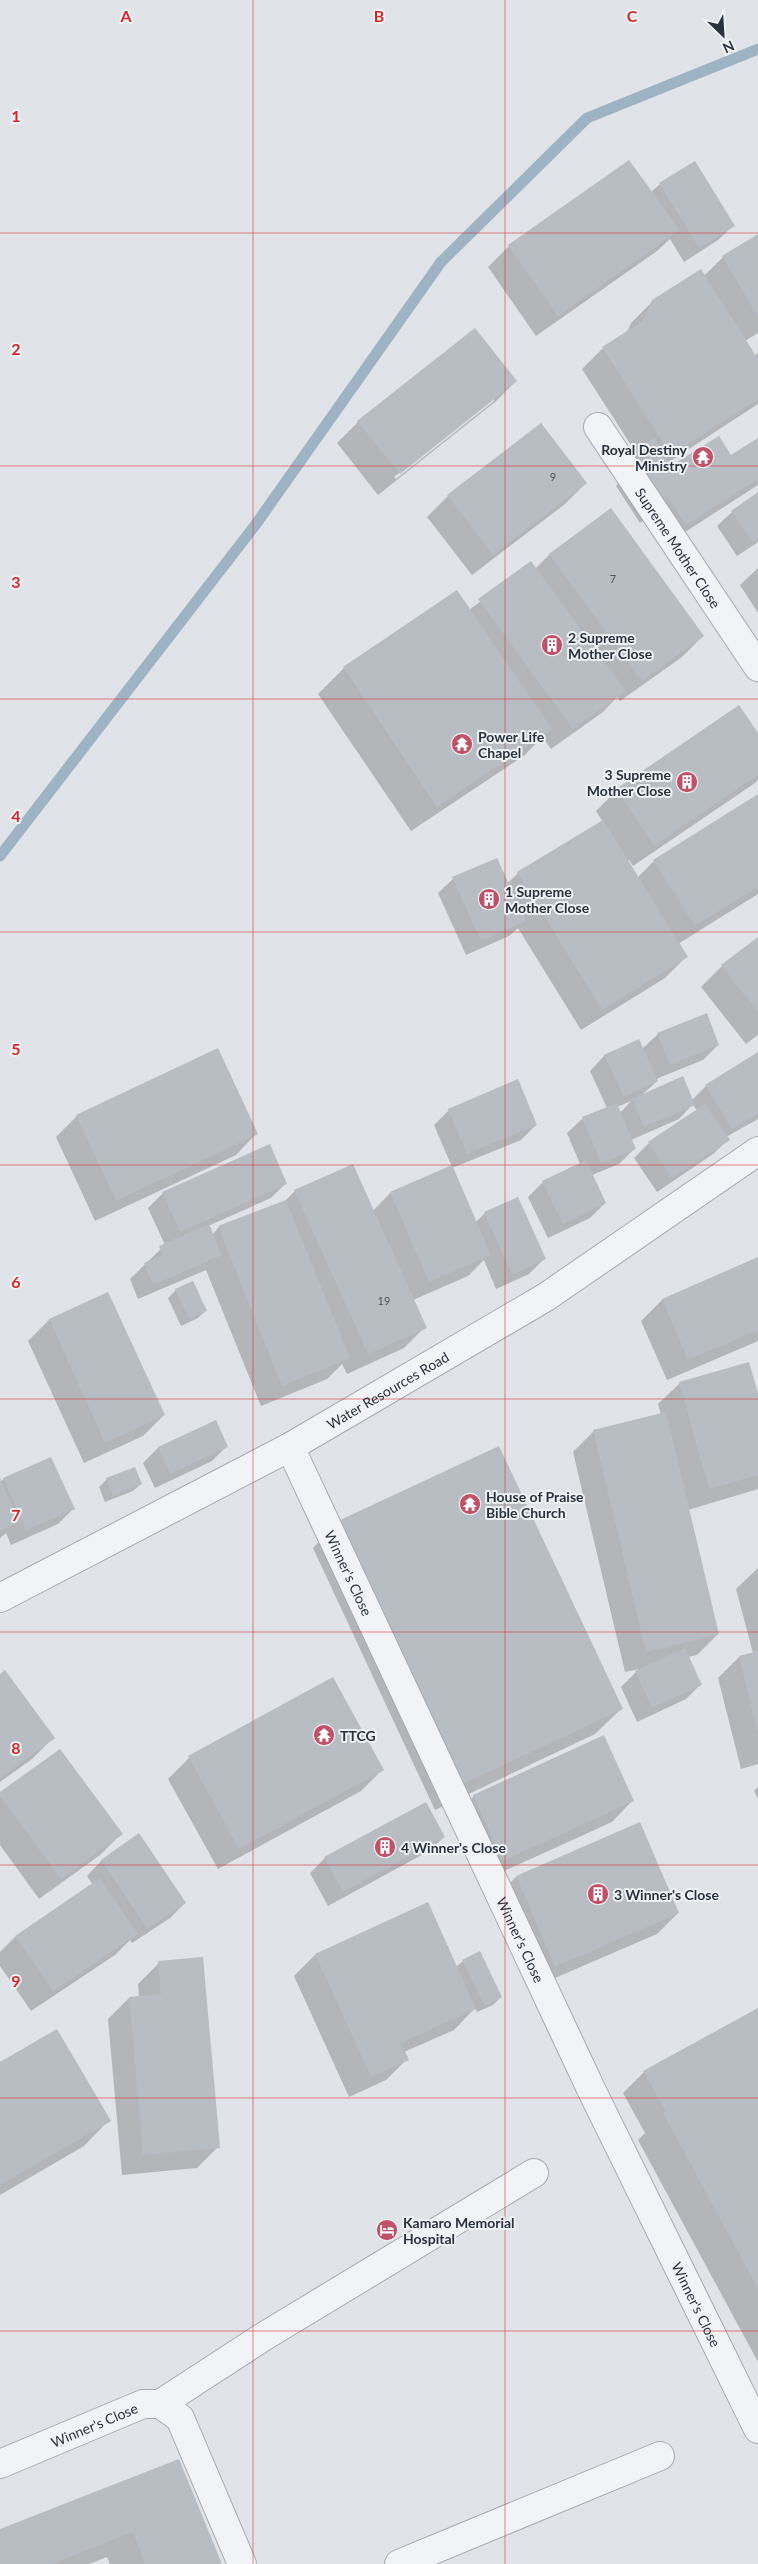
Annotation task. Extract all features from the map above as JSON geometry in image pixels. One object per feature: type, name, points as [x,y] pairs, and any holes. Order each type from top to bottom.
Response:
[{"type":"street","name":"Supreme Mother Close","points":[[598,427],[758,667]]},
{"type":"street","name":"Water Resources Road","points":[[0,1598],[290,1447],[546,1297],[758,1151]]},
{"type":"street","name":"Winner's Close","points":[[290,1447],[591,2088],[758,2429]]},
{"type":"street","points":[[242,2564],[180,2418],[160,2404],[263,2337],[534,2174]]},
{"type":"street","name":"Winner's Close","points":[[0,2464],[143,2404],[160,2404]]},
{"type":"street","points":[[399,2564],[660,2456]]},
{"type":"building","points":[[629,160],[680,230],[558,316],[508,245]]},
{"type":"building","points":[[695,161],[735,226],[699,248],[659,183]]},
{"type":"building","points":[[758,234],[758,317],[722,256]]},
{"type":"building","points":[[701,269],[758,359],[758,399],[671,455],[602,347],[643,321],[652,300]]},
{"type":"building","points":[[475,328],[517,381],[400,474],[357,421]]},
{"type":"building","points":[[541,423],[587,483],[493,555],[447,495]]},
{"type":"building","points":[[719,436],[731,455],[758,438],[758,479],[686,525],[668,498],[661,502],[636,463],[648,456],[641,446],[654,438],[672,465]]},
{"type":"building","points":[[758,492],[758,539],[753,542],[731,511]]},
{"type":"building","points":[[611,508],[704,636],[642,681],[549,554]]},
{"type":"building","name":"2 Supreme Mother Close","points":[[531,561],[626,691],[573,729],[478,599]]},
{"type":"building","points":[[457,590],[552,729],[437,807],[343,667]]},
{"type":"building","name":"3 Supreme Mother Close","points":[[739,705],[758,733],[758,775],[654,846],[616,789]]},
{"type":"building","points":[[758,794],[758,887],[695,926],[653,860]]},
{"type":"building","points":[[603,820],[688,957],[602,1010],[517,872]]},
{"type":"building","name":"1 Supreme Mother Close","points":[[497,858],[526,921],[481,941],[452,877]]},
{"type":"building","points":[[758,937],[758,1012],[721,965]]},
{"type":"building","points":[[707,1013],[719,1045],[670,1065],[657,1033]]},
{"type":"building","points":[[639,1039],[658,1081],[624,1097],[604,1055]]},
{"type":"building","points":[[218,1048],[258,1134],[116,1201],[76,1115]]},
{"type":"building","points":[[758,1052],[758,1114],[732,1129],[705,1085]]},
{"type":"building","points":[[683,1076],[695,1105],[644,1127],[632,1099]]},
{"type":"building","points":[[518,1079],[537,1125],[467,1154],[448,1109]]},
{"type":"building","points":[[617,1103],[636,1149],[601,1163],[582,1117]]},
{"type":"building","points":[[705,1104],[730,1140],[672,1178],[648,1142]]},
{"type":"building","points":[[270,1144],[287,1184],[180,1232],[162,1192]]},
{"type":"building","points":[[586,1160],[606,1203],[563,1224],[542,1181]]},
{"type":"building","points":[[353,1164],[427,1328],[368,1354],[294,1190]]},
{"type":"building","points":[[452,1165],[491,1255],[429,1282],[390,1192]]},
{"type":"building","points":[[518,1197],[546,1259],[512,1275],[484,1212]]},
{"type":"building","points":[[286,1200],[350,1358],[282,1386],[218,1226]]},
{"type":"building","points":[[209,1224],[222,1255],[153,1285],[144,1263],[163,1255],[159,1246]]},
{"type":"building","points":[[758,1257],[758,1330],[688,1360],[662,1299]]},
{"type":"building","points":[[193,1281],[207,1311],[189,1319],[175,1289]]},
{"type":"building","points":[[108,1292],[165,1415],[105,1443],[49,1319]]},
{"type":"building","points":[[749,1362],[758,1393],[758,1475],[709,1489],[679,1382]]},
{"type":"building","points":[[666,1412],[719,1634],[646,1652],[593,1430]]},
{"type":"building","points":[[216,1420],[228,1447],[170,1474],[158,1447]]},
{"type":"building","points":[[499,1446],[623,1709],[461,1785],[338,1521]]},
{"type":"building","points":[[51,1457],[75,1509],[26,1530],[3,1478]]},
{"type":"building","points":[[135,1467],[142,1484],[113,1496],[106,1478]]},
{"type":"building","points":[[0,1478],[19,1522],[0,1531]]},
{"type":"building","points":[[685,1648],[702,1685],[652,1708],[635,1671]]},
{"type":"building","points":[[758,1651],[758,1730],[757,1730],[739,1656]]},
{"type":"building","points":[[5,1670],[55,1738],[0,1778],[0,1674]]},
{"type":"building","points":[[333,1677],[384,1770],[239,1849],[188,1756]]},
{"type":"building","points":[[604,1735],[634,1801],[503,1861],[473,1795]]},
{"type":"building","points":[[60,1749],[123,1834],[61,1879],[0,1796],[0,1792]]},
{"type":"building","name":"4 Winner's Close","points":[[426,1802],[445,1837],[343,1892],[324,1857]]},
{"type":"building","name":"3 Winner's Close","points":[[640,1822],[679,1913],[555,1967],[516,1876]]},
{"type":"building","points":[[139,1833],[186,1903],[147,1929],[101,1860]]},
{"type":"building","points":[[100,1878],[138,1934],[53,1991],[15,1936]]},
{"type":"building","points":[[428,1902],[476,2009],[401,2043],[409,2060],[371,2077],[315,1954]]},
{"type":"building","points":[[480,1951],[502,1997],[485,2006],[462,1960]]},
{"type":"building","points":[[203,1957],[220,2148],[143,2155],[129,1997],[161,1994],[158,1961]]},
{"type":"building","points":[[758,2008],[758,2289],[663,2113],[666,2112],[643,2071]]},
{"type":"building","points":[[57,2029],[111,2121],[0,2185],[0,2062]]},
{"type":"building","points":[[179,2459],[222,2564],[145,2564],[133,2532],[52,2564],[0,2564],[0,2529]]},
{"type":"waterway","points":[[0,856],[256,524],[441,262],[587,118],[758,49]]},
{"type":"place","name":"Royal Destiny Ministry","points":[[703,457]]},
{"type":"place","name":"2 Supreme Mother Close","points":[[552,645]]},
{"type":"place","name":"Power Life Chapel","points":[[462,744]]},
{"type":"place","name":"3 Supreme Mother Close","points":[[687,782]]},
{"type":"place","name":"1 Supreme Mother Close","points":[[489,899]]},
{"type":"place","name":"House of Praise Bible Church","points":[[470,1504]]},
{"type":"place","name":"TTCG","points":[[324,1735]]},
{"type":"place","name":"4 Winner's Close","points":[[385,1847]]},
{"type":"place","name":"3 Winner's Close","points":[[598,1894]]},
{"type":"place","name":"Kamaro Memorial Hospital","points":[[387,2230]]}]
